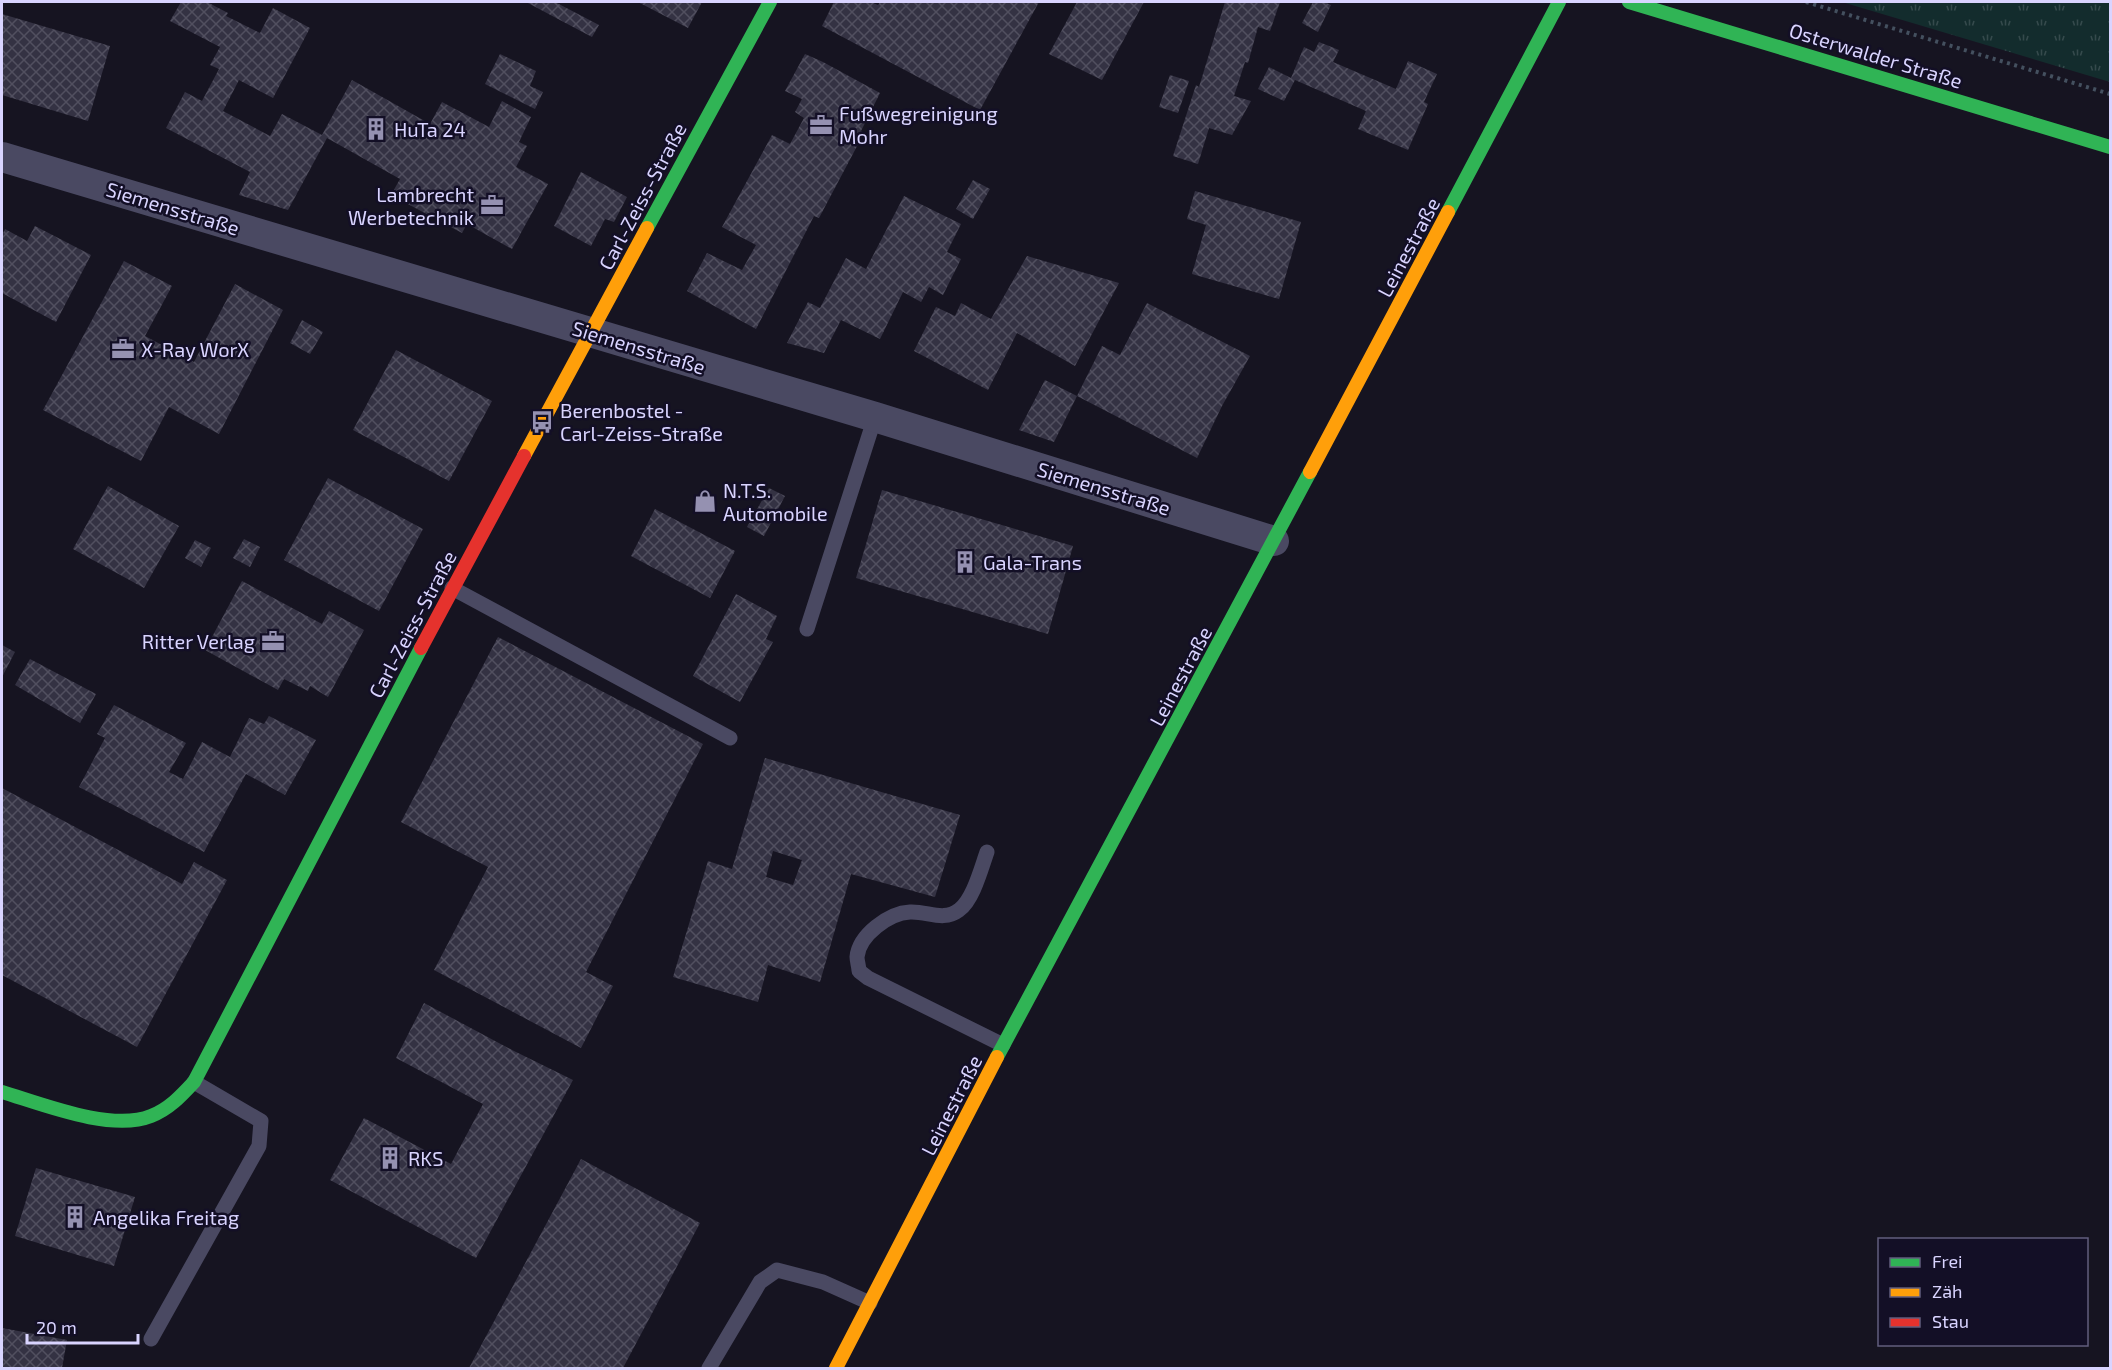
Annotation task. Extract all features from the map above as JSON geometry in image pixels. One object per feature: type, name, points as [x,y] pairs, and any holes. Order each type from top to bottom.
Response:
[{"type":"street","name":"Carl-Zeiss-Straße","points":[[2,1092],[97,1120],[136,1121],[151,1116],[182,1097],[194,1082],[452,588],[770,2]]},
{"type":"street","name":"Leinestraße","points":[[836,1368],[1003,1045],[1274,541],[1559,2]]},
{"type":"street","name":"Osterwalder Straße","points":[[1629,2],[2110,147]]},
{"type":"street","name":"Siemensstraße","points":[[2,157],[876,417],[1274,541]]},
{"type":"lane","points":[[807,629],[876,417]]},
{"type":"lane","points":[[452,588],[729,738]]},
{"type":"lane","points":[[987,852],[973,891],[960,910],[945,917],[909,912],[887,919],[862,943],[857,958],[859,971],[868,978],[1003,1045]]},
{"type":"lane","points":[[151,1339],[259,1146],[261,1121],[194,1082]]},
{"type":"lane","points":[[710,1368],[760,1282],[777,1270],[823,1282],[870,1303]]},
{"type":"path","points":[[1806,2],[2110,94]]},
{"type":"green space","points":[[1842,2],[2110,2],[2110,82]]},
{"type":"building","points":[[181,2],[207,2],[228,13],[226,16],[260,33],[273,8],[310,28],[273,98],[239,80],[223,111],[270,136],[282,114],[322,135],[352,80],[430,124],[442,102],[489,127],[502,101],[531,117],[519,142],[527,146],[516,167],[548,184],[512,249],[467,224],[462,233],[391,195],[400,179],[327,138],[288,210],[239,195],[250,172],[166,128],[185,92],[202,101],[219,69],[210,65],[220,47],[170,21]]},
{"type":"building","points":[[526,2],[555,2],[599,25],[592,37]]},
{"type":"building","points":[[638,2],[702,2],[688,28]]},
{"type":"building","points":[[834,2],[871,2],[878,5],[880,2],[1039,2],[980,110],[822,26]]},
{"type":"building","points":[[1077,2],[1144,2],[1102,80],[1049,54]]},
{"type":"building","points":[[1225,2],[1280,2],[1270,31],[1258,27],[1248,63],[1245,62],[1234,96],[1251,101],[1232,135],[1209,128],[1198,164],[1173,156],[1196,85],[1199,87]]},
{"type":"building","points":[[1313,2],[1324,2],[1331,5],[1318,32],[1302,23]]},
{"type":"building","points":[[2,14],[110,46],[88,121],[2,95]]},
{"type":"building","points":[[1319,42],[1339,50],[1333,62],[1396,89],[1408,61],[1437,74],[1424,102],[1428,104],[1408,150],[1358,129],[1366,111],[1295,80],[1284,101],[1258,89],[1269,67],[1291,78],[1304,47],[1314,52]]},
{"type":"building","points":[[500,54],[536,71],[530,86],[543,92],[535,109],[485,84]]},
{"type":"building","points":[[805,54],[880,93],[861,131],[864,133],[819,218],[814,216],[756,329],[687,291],[707,253],[742,270],[756,245],[722,227],[772,135],[790,144],[804,118],[795,112],[802,99],[785,91]]},
{"type":"building","points":[[1170,75],[1189,81],[1178,113],[1159,107]]},
{"type":"building","points":[[581,172],[627,197],[614,222],[605,219],[591,246],[554,226]]},
{"type":"building","points":[[973,180],[990,189],[973,219],[956,209]]},
{"type":"building","points":[[1195,191],[1301,222],[1279,299],[1192,274],[1206,225],[1187,219]]},
{"type":"building","points":[[904,196],[961,224],[947,252],[961,259],[943,295],[929,287],[921,302],[903,292],[880,339],[841,320],[824,353],[787,343],[808,302],[820,308],[846,258],[866,269]]},
{"type":"building","points":[[35,226],[91,255],[56,322],[2,293],[2,235],[5,229],[27,241]]},
{"type":"building","points":[[1027,256],[1119,283],[1075,366],[1017,333],[988,390],[914,351],[936,307],[955,316],[961,303],[991,319]]},
{"type":"building","name":"X-Ray WorX","points":[[124,261],[172,286],[145,336],[194,362],[235,284],[283,310],[219,434],[169,407],[141,461],[43,410]]},
{"type":"building","points":[[1147,303],[1250,356],[1197,458],[1077,396],[1102,346],[1120,355]]},
{"type":"building","points":[[302,320],[323,332],[310,354],[290,343]]},
{"type":"building","points":[[396,350],[492,401],[449,481],[353,430]]},
{"type":"building","points":[[1045,380],[1077,396],[1054,442],[1019,430]]},
{"type":"building","points":[[328,478],[423,529],[379,611],[284,560]]},
{"type":"building","points":[[108,486],[179,526],[144,588],[73,549]]},
{"type":"building","points":[[769,488],[785,496],[764,536],[747,527]]},
{"type":"building","name":"Gala-Trans","points":[[882,490],[1073,546],[1048,634],[856,578]]},
{"type":"building","points":[[655,509],[735,551],[710,598],[631,556]]},
{"type":"building","points":[[244,539],[260,547],[250,567],[233,558]]},
{"type":"building","points":[[195,540],[211,548],[201,567],[185,558]]},
{"type":"building","name":"Ritter Verlag","points":[[242,581],[322,624],[329,611],[364,630],[328,697],[310,686],[308,691],[284,679],[278,690],[205,650]]},
{"type":"building","points":[[736,594],[777,616],[766,639],[773,642],[740,702],[693,676]]},
{"type":"building","points":[[498,637],[703,744],[586,972],[613,986],[581,1048],[434,970],[488,867],[401,822]]},
{"type":"building","points":[[2,645],[15,652],[2,677]]},
{"type":"building","points":[[30,659],[96,694],[80,723],[15,685]]},
{"type":"building","points":[[114,705],[186,743],[169,772],[183,779],[202,742],[230,757],[249,718],[264,724],[269,716],[316,740],[285,795],[246,774],[204,852],[79,787],[105,738],[97,734]]},
{"type":"building","points":[[765,758],[960,815],[935,897],[851,874],[820,982],[768,965],[758,1002],[673,977],[708,861],[732,869]],"holes":[[[773,851],[802,860],[793,885],[766,877]]]},
{"type":"building","points":[[2,788],[182,884],[194,862],[227,880],[137,1047],[2,975]]},
{"type":"building","name":"RKS","points":[[424,1003],[573,1080],[476,1258],[330,1180],[364,1118],[451,1164],[483,1104],[396,1058]]},
{"type":"building","points":[[581,1159],[700,1223],[623,1368],[469,1368]]},
{"type":"building","name":"Angelika Freitag","points":[[36,1168],[135,1197],[114,1266],[15,1236]]},
{"type":"building","points":[[2,1328],[67,1340],[62,1368],[2,1368]]},
{"type":"traffic: fast","points":[[647,228],[770,2]]},
{"type":"traffic: fast","points":[[1448,212],[1559,2]]},
{"type":"traffic: fast","points":[[1629,2],[2110,147]]},
{"type":"traffic: fast","points":[[997,1057],[1310,472]]},
{"type":"traffic: fast","points":[[2,1092],[56,1109],[116,1121],[151,1116],[174,1102],[194,1082],[421,648]]},
{"type":"traffic: slow","points":[[1310,472],[1448,212]]},
{"type":"traffic: slow","points":[[524,456],[647,228]]},
{"type":"traffic: slow","points":[[836,1368],[997,1057]]},
{"type":"traffic: jam","points":[[421,648],[524,456]]},
{"type":"place","name":"Fußwegreinigung Mohr","points":[[821,125]]},
{"type":"place","name":"HuTa 24","points":[[376,129]]},
{"type":"place","name":"Lambrecht Werbetechnik","points":[[492,205]]},
{"type":"place","name":"X-Ray WorX","points":[[123,349]]},
{"type":"place","name":"Berenbostel - Carl-Zeiss-Straße","points":[[542,422]]},
{"type":"place","name":"N.T.S. Automobile","points":[[705,501]]},
{"type":"place","name":"Gala-Trans","points":[[965,562]]},
{"type":"place","name":"Ritter Verlag","points":[[273,641]]},
{"type":"place","name":"RKS","points":[[390,1158]]},
{"type":"place","name":"Angelika Freitag","points":[[75,1217]]}]
